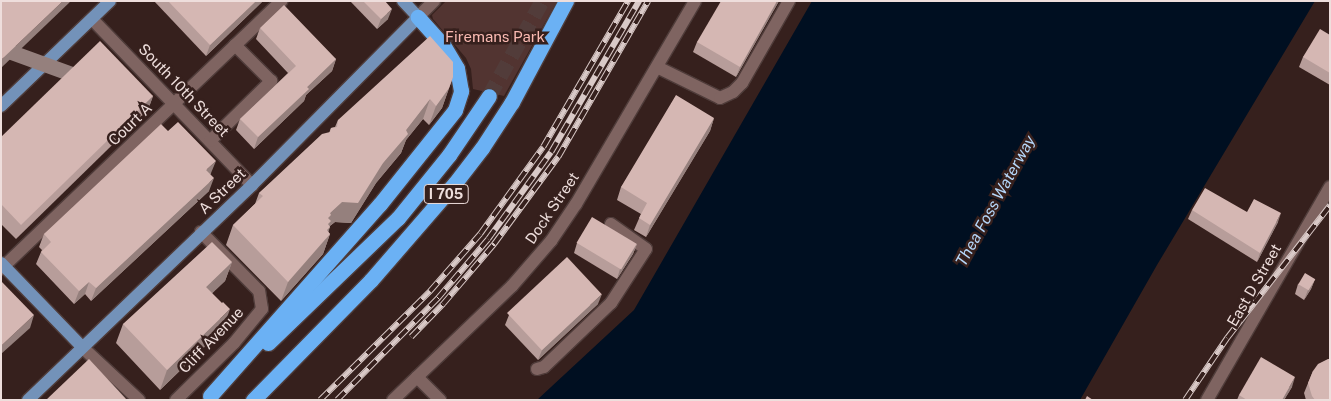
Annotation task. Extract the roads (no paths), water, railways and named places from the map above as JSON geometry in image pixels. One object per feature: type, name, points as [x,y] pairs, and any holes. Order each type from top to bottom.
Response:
[{"type":"highway","name":"I 705","points":[[254,400],[371,280],[455,183],[482,148],[512,102],[566,1]]},
{"type":"highway","points":[[208,398],[380,204],[455,110],[461,91],[457,68],[443,45],[418,17]]},
{"type":"highway","name":"I 705","points":[[208,398],[338,277],[398,218],[453,149],[489,96]]},
{"type":"main road","points":[[1,106],[110,1]]},
{"type":"main road","points":[[403,1],[418,17]]},
{"type":"main road","name":"A Street","points":[[28,400],[252,185],[418,17]]},
{"type":"main road","points":[[2,266],[82,347]]},
{"type":"street","name":"Court A","points":[[2,266],[281,1]]},
{"type":"street","name":"A Street","points":[[418,17],[434,1]]},
{"type":"street","name":"Dock Street","points":[[393,400],[512,286],[551,241],[576,204],[695,1]]},
{"type":"street","points":[[657,67],[720,98],[733,92],[742,83],[790,1]]},
{"type":"street","name":"South 10th Street","points":[[92,19],[252,185]]},
{"type":"street","points":[[210,141],[271,81],[236,45]]},
{"type":"street","name":"East D Street","points":[[1207,400],[1330,187]]},
{"type":"street","points":[[537,369],[544,367],[550,362],[611,303],[646,249],[611,224]]},
{"type":"street","name":"Cliff Avenue","points":[[176,400],[234,343],[262,309],[259,292],[202,232]]},
{"type":"street","points":[[82,347],[139,400]]},
{"type":"street","points":[[417,377],[440,400]]},
{"type":"water","name":"Thea Foss Waterway","points":[[812,1],[1315,1],[1157,265],[1080,400],[537,400],[634,310]]},
{"type":"tunnel","points":[[489,96],[542,1]]},
{"type":"railway","points":[[320,400],[430,291],[480,234],[543,147],[628,1]]},
{"type":"railway","points":[[337,400],[438,298],[488,239],[551,152],[639,1]]},
{"type":"railway","points":[[411,337],[443,304],[494,244],[558,157],[648,1]]},
{"type":"railway","points":[[1185,400],[1227,338],[1330,205]]},
{"type":"park label","name":"Firemans Park","points":[[495,37]]}]
